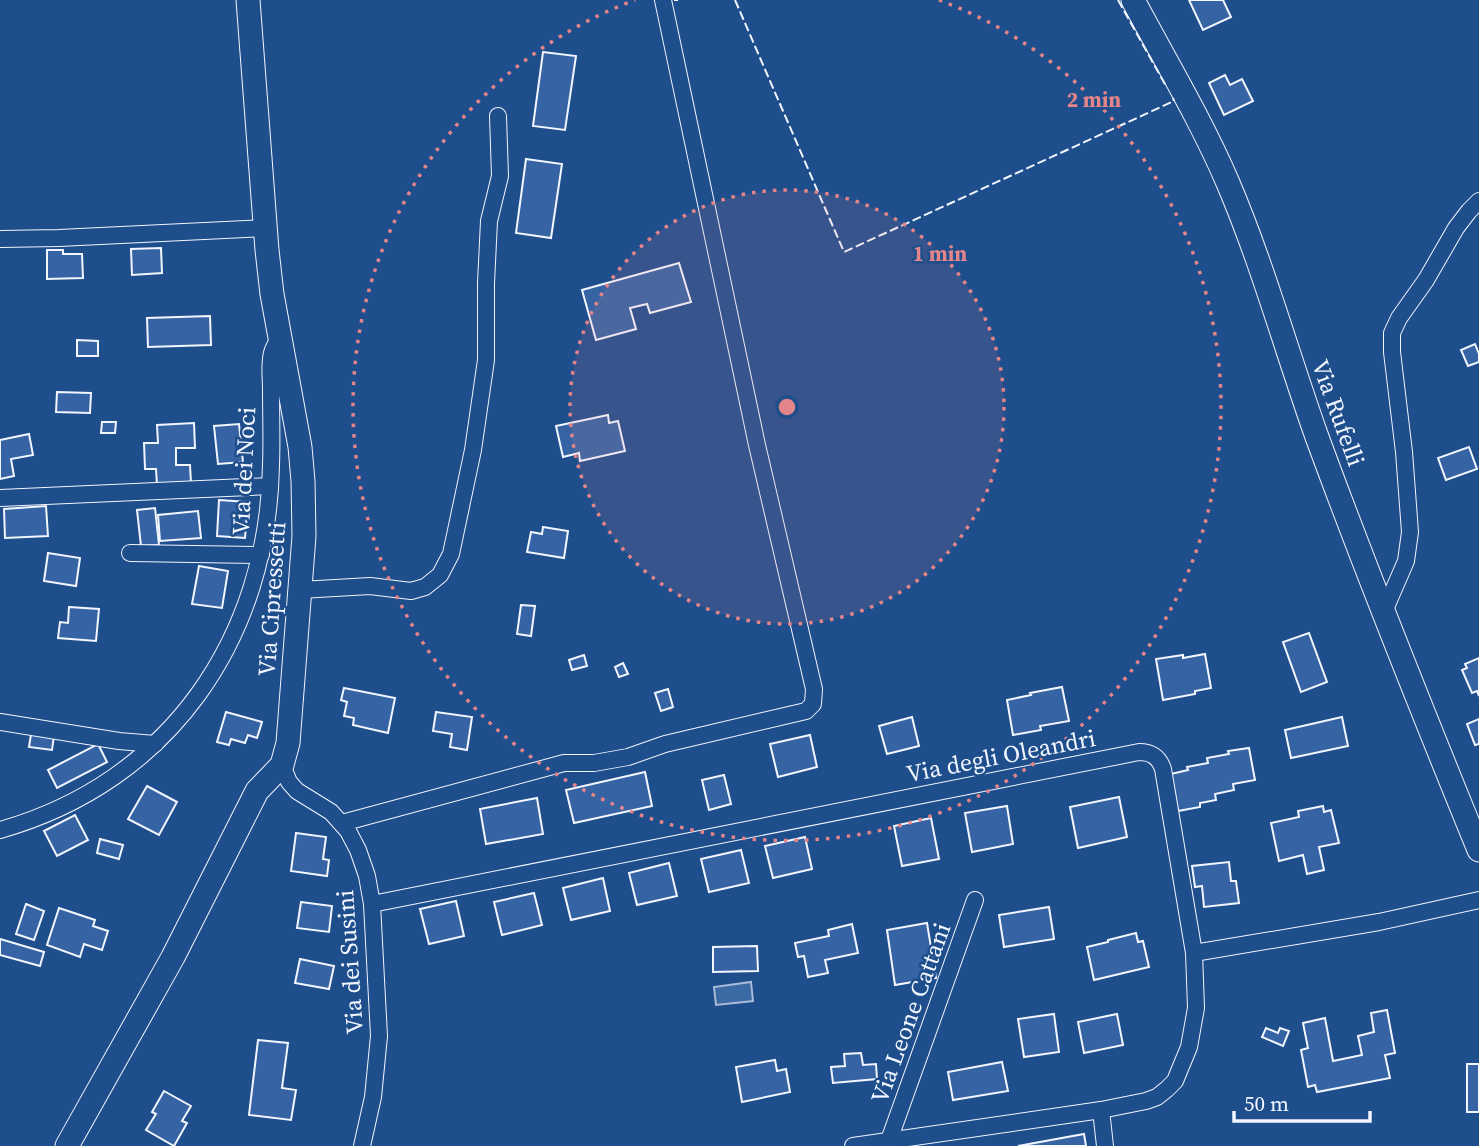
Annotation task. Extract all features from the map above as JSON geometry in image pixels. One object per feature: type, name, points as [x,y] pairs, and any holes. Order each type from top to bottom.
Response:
[{"type":"street","name":"Via Cipressetti","points":[[248,0],[272,294],[302,464],[304,528],[300,590],[288,743],[282,765]]},
{"type":"street","points":[[342,823],[564,763],[594,763],[628,757],[665,744],[806,711],[813,704],[814,689],[754,431],[663,0]]},
{"type":"street","name":"Via Rufelli","points":[[1133,0],[1228,182],[1316,434],[1383,614],[1479,850]]},
{"type":"street","points":[[300,590],[370,586],[411,590],[425,587],[440,575],[452,554],[473,450],[486,360],[489,221],[500,176],[498,116]]},
{"type":"street","points":[[1383,614],[1406,561],[1410,532],[1392,333],[1450,237],[1479,201]]},
{"type":"street","points":[[0,239],[265,229]]},
{"type":"street","name":"Via dei Noci","points":[[0,830],[76,801],[117,775],[155,744],[188,708],[220,661],[238,626],[261,555],[267,523],[270,486],[270,366],[273,349],[279,339]]},
{"type":"street","points":[[0,498],[270,486]]},
{"type":"street","points":[[130,553],[261,555]]},
{"type":"street","points":[[0,722],[155,744]]},
{"type":"street","name":"Via degli Oleandri","points":[[372,904],[1134,752],[1146,752],[1156,757],[1163,769],[1194,953]]},
{"type":"street","points":[[67,1146],[173,957],[257,790],[282,765]]},
{"type":"street","name":"Via dei Susini","points":[[282,765],[289,782],[297,791],[342,823],[354,840],[367,876],[372,904],[379,1036],[374,1089],[362,1146]]},
{"type":"street","name":"Via Leone Cattani","points":[[888,1144],[975,900]]},
{"type":"street","points":[[1194,953],[1380,922],[1479,900]]},
{"type":"street","name":"Via Leone Cattani","points":[[853,1146],[888,1144],[1101,1110],[1162,1094],[1175,1080],[1189,1047],[1195,1020],[1194,953]]},
{"type":"street","points":[[1101,1110],[1105,1146]]},
{"type":"water","points":[[751,982],[753,1001],[716,1005],[714,987]]},
{"type":"building","points":[[1189,0],[1223,0],[1231,17],[1203,30]]},
{"type":"building","points":[[543,52],[576,56],[565,130],[533,126]]},
{"type":"building","points":[[1225,75],[1230,85],[1242,79],[1253,101],[1224,115],[1209,83]]},
{"type":"building","points":[[526,159],[562,164],[551,238],[516,233]]},
{"type":"building","points":[[161,248],[162,273],[132,275],[131,249]]},
{"type":"building","points":[[47,250],[63,250],[63,254],[82,254],[83,278],[47,279]]},
{"type":"building","points":[[679,263],[691,302],[650,313],[647,304],[630,308],[636,329],[596,340],[582,290]]},
{"type":"building","points":[[210,316],[211,345],[148,347],[147,318]]},
{"type":"building","points":[[77,340],[98,341],[98,356],[77,356]]},
{"type":"building","points":[[1475,344],[1479,362],[1468,366],[1461,350]]},
{"type":"building","points":[[57,392],[91,393],[90,413],[56,412]]},
{"type":"building","points":[[608,415],[609,423],[618,421],[625,451],[580,461],[579,453],[563,457],[556,426]]},
{"type":"building","points":[[102,422],[116,422],[115,433],[101,433]]},
{"type":"building","points":[[194,423],[195,448],[176,448],[176,465],[190,465],[191,483],[157,485],[156,469],[145,469],[144,443],[158,443],[157,425]]},
{"type":"building","points":[[239,424],[243,462],[218,464],[214,426]]},
{"type":"building","points":[[29,434],[33,455],[11,459],[14,476],[0,479],[0,440]]},
{"type":"building","points":[[1469,447],[1477,469],[1446,480],[1438,458]]},
{"type":"building","points":[[219,500],[248,502],[245,538],[217,536]]},
{"type":"building","points":[[46,506],[48,536],[5,538],[4,509]]},
{"type":"building","points":[[155,508],[159,545],[141,546],[137,510]]},
{"type":"building","points":[[198,511],[201,538],[160,541],[158,515]]},
{"type":"building","points":[[543,527],[568,531],[564,558],[527,552],[531,532],[542,534]]},
{"type":"building","points":[[48,553],[80,558],[76,586],[44,581]]},
{"type":"building","points":[[199,566],[228,571],[222,608],[192,604]]},
{"type":"building","points":[[521,605],[535,606],[531,636],[517,634]]},
{"type":"building","points":[[69,607],[99,609],[96,641],[58,638],[60,622],[68,623]]},
{"type":"building","points":[[1309,633],[1327,682],[1301,692],[1283,642]]},
{"type":"building","points":[[1205,654],[1211,688],[1163,700],[1156,659]]},
{"type":"building","points":[[584,655],[587,666],[572,670],[569,660]]},
{"type":"building","points":[[1479,658],[1479,696],[1477,691],[1472,693],[1462,670],[1467,668],[1465,664]]},
{"type":"building","points":[[623,663],[628,674],[619,677],[615,667]]},
{"type":"building","points":[[1062,687],[1069,721],[1040,726],[1041,730],[1013,735],[1007,700]]},
{"type":"building","points":[[344,688],[395,698],[388,733],[353,725],[354,718],[344,716],[347,702],[341,700]]},
{"type":"building","points":[[668,689],[673,707],[661,711],[655,693]]},
{"type":"building","points":[[226,712],[262,722],[257,738],[248,735],[245,743],[231,739],[229,745],[217,742]]},
{"type":"building","points":[[436,712],[472,717],[467,750],[450,747],[452,734],[433,731]]},
{"type":"building","points":[[912,717],[919,746],[887,754],[879,726]]},
{"type":"building","points":[[1342,717],[1348,746],[1291,758],[1285,730]]},
{"type":"building","points":[[1479,719],[1479,744],[1475,745],[1467,724]]},
{"type":"building","points":[[31,734],[54,736],[52,750],[29,747]]},
{"type":"building","points":[[810,735],[817,767],[778,777],[770,744]]},
{"type":"building","points":[[98,744],[107,762],[57,788],[48,770]]},
{"type":"building","points":[[1249,748],[1255,780],[1233,784],[1234,790],[1215,794],[1216,800],[1200,803],[1200,807],[1178,811],[1171,774],[1188,770],[1187,767],[1208,763],[1207,758],[1229,754],[1228,751]]},
{"type":"building","points":[[645,772],[652,806],[574,823],[566,790]]},
{"type":"building","points":[[724,775],[731,804],[709,810],[702,780]]},
{"type":"building","points":[[147,786],[177,802],[159,835],[128,819]]},
{"type":"building","points":[[1119,797],[1127,837],[1078,848],[1070,807]]},
{"type":"building","points":[[537,798],[543,834],[486,844],[480,809]]},
{"type":"building","points":[[1007,806],[1013,844],[972,852],[965,813]]},
{"type":"building","points":[[1323,806],[1324,812],[1331,810],[1339,843],[1319,847],[1324,870],[1307,874],[1303,855],[1279,861],[1271,823],[1299,817],[1298,811]]},
{"type":"building","points":[[75,815],[88,840],[57,856],[44,831]]},
{"type":"building","points":[[931,818],[939,859],[902,866],[894,826]]},
{"type":"building","points":[[296,833],[326,837],[323,859],[329,860],[327,876],[291,871]]},
{"type":"building","points":[[805,837],[812,869],[773,878],[765,846]]},
{"type":"building","points":[[100,839],[123,845],[119,859],[97,853]]},
{"type":"building","points":[[741,850],[749,883],[709,892],[701,859]]},
{"type":"building","points":[[1229,862],[1231,881],[1236,881],[1239,903],[1204,907],[1202,886],[1195,887],[1192,866]]},
{"type":"building","points":[[669,863],[677,896],[637,905],[629,873]]},
{"type":"building","points":[[603,878],[610,911],[571,920],[563,888]]},
{"type":"building","points":[[534,893],[542,925],[502,935],[494,902]]},
{"type":"building","points":[[456,901],[464,936],[429,944],[420,909]]},
{"type":"building","points":[[301,902],[332,906],[329,932],[297,928]]},
{"type":"building","points":[[26,904],[44,911],[34,940],[16,934]]},
{"type":"building","points":[[1049,907],[1054,939],[1004,947],[999,915]]},
{"type":"building","points":[[59,908],[95,920],[93,926],[108,931],[102,950],[84,944],[80,957],[47,945]]},
{"type":"building","points":[[927,923],[936,978],[895,985],[887,930]]},
{"type":"building","points":[[852,924],[858,953],[825,960],[828,973],[808,977],[804,956],[798,957],[795,943],[829,936],[828,930]]},
{"type":"building","points":[[1136,933],[1138,942],[1143,941],[1149,967],[1094,980],[1087,947]]},
{"type":"building","points":[[0,939],[44,952],[40,966],[0,955]]},
{"type":"building","points":[[757,946],[758,971],[713,972],[713,947]]},
{"type":"building","points":[[300,959],[334,966],[329,989],[295,983]]},
{"type":"building","points":[[1387,1010],[1395,1053],[1385,1055],[1390,1078],[1317,1092],[1315,1085],[1308,1087],[1301,1050],[1308,1048],[1303,1023],[1325,1018],[1333,1061],[1362,1055],[1358,1036],[1374,1032],[1371,1013]]},
{"type":"building","points":[[1054,1014],[1059,1052],[1024,1057],[1018,1019]]},
{"type":"building","points":[[1117,1014],[1123,1045],[1084,1053],[1078,1022]]},
{"type":"building","points":[[1266,1028],[1278,1033],[1280,1028],[1289,1031],[1283,1046],[1262,1037]]},
{"type":"building","points":[[258,1040],[288,1043],[282,1088],[296,1090],[291,1120],[249,1115]]},
{"type":"building","points":[[861,1053],[863,1065],[876,1064],[877,1079],[833,1083],[831,1067],[845,1066],[844,1054]]},
{"type":"building","points":[[775,1060],[777,1071],[786,1069],[790,1092],[742,1102],[736,1067]]},
{"type":"building","points":[[1002,1062],[1008,1091],[953,1100],[948,1072]]},
{"type":"building","points":[[1467,1064],[1479,1064],[1479,1112],[1467,1112]]},
{"type":"building","points":[[164,1091],[191,1106],[182,1121],[187,1123],[174,1146],[146,1130],[156,1114],[152,1112]]},
{"type":"building","points":[[1084,1134],[1086,1146],[1018,1146]]},
{"type":"fence","points":[[735,0],[844,252],[1174,101],[1173,98]]},
{"type":"fence","points":[[1118,0],[1166,86]]}]
